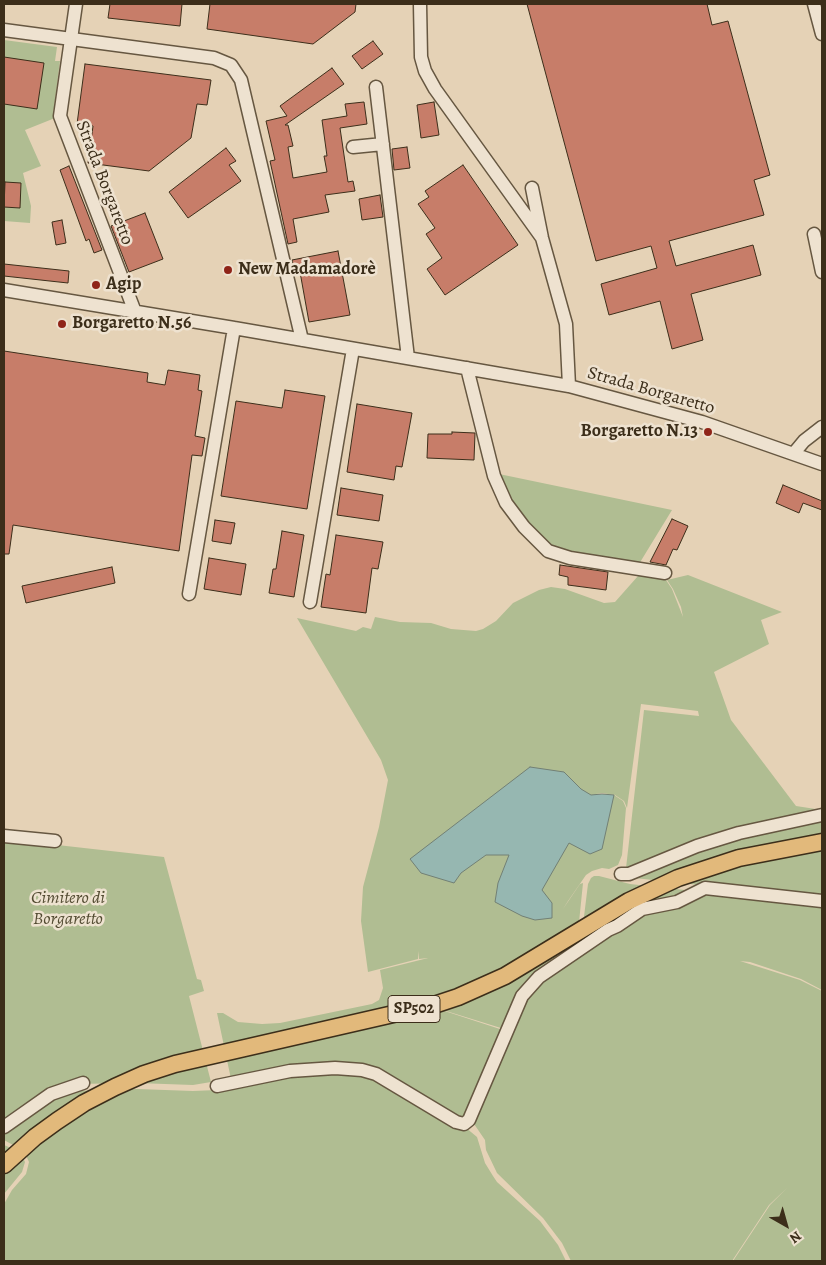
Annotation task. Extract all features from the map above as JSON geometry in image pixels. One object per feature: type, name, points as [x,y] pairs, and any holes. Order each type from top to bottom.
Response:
[{"type":"main road","name":"SP502","points":[[4,1165],[35,1137],[57,1121],[100,1095],[144,1074],[175,1064],[437,1004],[458,997],[506,976],[653,888],[739,858],[822,842]]},
{"type":"street","name":"Strada Borgaretto","points":[[76,4],[60,116],[135,312]]},
{"type":"street","points":[[420,4],[421,57],[426,72],[435,89],[542,238]]},
{"type":"street","points":[[814,4],[822,34]]},
{"type":"street","points":[[4,30],[214,58],[231,65],[241,80],[302,340]]},
{"type":"street","points":[[376,87],[408,358]]},
{"type":"street","points":[[353,147],[383,144]]},
{"type":"street","points":[[532,188],[542,238],[566,324],[569,386]]},
{"type":"street","points":[[814,234],[822,272]]},
{"type":"street","name":"Strada Borgaretto","points":[[4,290],[569,386],[702,422],[822,464]]},
{"type":"street","points":[[189,594],[234,328]]},
{"type":"street","points":[[310,602],[353,349]]},
{"type":"street","points":[[466,368],[494,476],[506,503],[524,528],[548,551],[570,558],[665,573]]},
{"type":"street","points":[[794,453],[804,441],[822,427]]},
{"type":"street","points":[[620,874],[629,874],[697,846],[739,833],[822,816]]},
{"type":"street","points":[[4,836],[55,841]]},
{"type":"street","points":[[217,1086],[290,1071],[335,1068],[362,1070],[376,1074],[456,1122],[464,1124],[470,1120],[522,996],[539,976],[608,930],[642,909],[677,902],[705,888],[822,901]]},
{"type":"street","points":[[4,1127],[51,1094],[82,1083]]},
{"type":"green space","points":[[4,40],[57,47],[55,61],[60,61],[53,115],[55,118],[25,130],[41,166],[23,173],[31,206],[30,223],[4,221]]},
{"type":"green space","points":[[499,474],[672,510],[639,564],[567,553],[546,543],[510,501]]},
{"type":"green space","points":[[647,571],[666,580],[672,589],[683,617],[681,607],[673,589],[667,580],[688,575],[782,612],[761,620],[769,644],[714,672],[731,720],[796,806],[822,810],[822,898],[625,877],[644,710],[699,716],[698,711],[641,704],[627,808],[624,801],[615,795],[596,794],[614,795],[623,801],[626,808],[622,855],[618,865],[609,869],[602,868],[592,871],[586,875],[563,909],[580,884],[583,883],[578,932],[575,937],[529,985],[504,1029],[414,1001],[503,1030],[463,1120],[378,1071],[231,1079],[217,1013],[223,1013],[238,1022],[280,1023],[372,1004],[379,1000],[383,988],[380,970],[428,958],[419,959],[419,951],[418,959],[368,972],[361,921],[363,887],[379,827],[388,780],[381,760],[297,618],[356,631],[363,627],[371,629],[375,617],[400,622],[431,623],[451,629],[476,631],[496,621],[513,603],[539,590],[551,587],[565,589],[604,603],[615,602],[638,576]]},
{"type":"green space","name":"Cimitero di Borgaretto","points":[[4,839],[164,857],[197,979],[201,980],[204,991],[189,996],[211,1082],[193,1085],[137,1083],[74,1084],[4,1125]]},
{"type":"green space","points":[[594,876],[630,884],[822,905],[822,990],[801,979],[750,962],[740,961],[800,980],[822,991],[822,1261],[733,1261],[770,1205],[787,1188],[769,1205],[732,1261],[571,1261],[562,1243],[543,1218],[497,1173],[486,1150],[485,1140],[472,1121],[512,1023],[533,988],[578,941],[595,946],[579,940],[582,933],[588,884]]},
{"type":"green space","points":[[362,1073],[465,1127],[477,1137],[485,1163],[497,1182],[540,1221],[558,1245],[566,1261],[4,1261],[4,1204],[12,1190],[26,1174],[29,1162],[24,1151],[4,1140],[4,1133],[54,1097],[75,1091],[137,1089],[217,1090],[290,1075]]},
{"type":"green space","points":[[4,1145],[11,1148],[25,1162],[22,1172],[4,1194]]},
{"type":"water","points":[[530,767],[564,772],[581,789],[591,795],[614,795],[602,849],[590,854],[569,843],[542,890],[552,903],[552,918],[535,920],[522,916],[495,902],[498,883],[509,855],[486,855],[461,873],[454,883],[421,873],[410,859]]},
{"type":"building","points":[[110,4],[182,4],[180,26],[108,18]]},
{"type":"building","points":[[210,4],[356,4],[355,12],[313,44],[207,29]]},
{"type":"building","points":[[527,4],[707,4],[712,25],[728,21],[770,175],[754,180],[764,215],[669,241],[676,266],[753,245],[761,275],[691,294],[703,340],[672,349],[660,301],[609,315],[601,284],[657,268],[651,246],[596,261]]},
{"type":"building","points":[[373,41],[383,54],[362,69],[352,56]]},
{"type":"building","points":[[4,57],[44,63],[37,109],[4,104]]},
{"type":"building","points":[[85,64],[211,80],[207,105],[197,104],[191,138],[149,171],[88,163],[93,126],[77,124]]},
{"type":"building","points":[[332,68],[344,84],[285,125],[288,125],[293,146],[288,147],[293,178],[327,172],[324,156],[327,156],[322,120],[347,116],[345,104],[364,102],[367,124],[340,128],[348,182],[353,181],[355,191],[325,195],[329,212],[293,219],[297,242],[288,244],[270,161],[275,160],[266,121],[287,116],[280,106]]},
{"type":"building","points":[[434,102],[439,135],[421,138],[417,105]]},
{"type":"building","points":[[407,147],[410,168],[394,170],[392,149]]},
{"type":"building","points":[[226,148],[236,161],[229,165],[241,181],[188,218],[169,192]]},
{"type":"building","points":[[463,165],[518,245],[445,295],[427,269],[442,258],[426,234],[435,228],[418,204],[429,197],[425,191]]},
{"type":"building","points":[[69,166],[102,250],[94,253],[89,239],[86,241],[60,170]]},
{"type":"building","points":[[5,182],[21,183],[20,208],[4,207]]},
{"type":"building","points":[[380,195],[383,217],[362,220],[359,199]]},
{"type":"building","points":[[145,213],[163,259],[129,272],[111,226]]},
{"type":"building","points":[[62,220],[66,243],[56,245],[52,222]]},
{"type":"building","points":[[338,251],[350,315],[309,322],[300,272],[295,273],[292,260]]},
{"type":"building","points":[[4,264],[69,271],[68,283],[4,276]]},
{"type":"building","points":[[4,351],[148,373],[147,382],[165,385],[168,370],[200,375],[198,390],[202,391],[195,436],[205,438],[202,456],[192,455],[179,551],[13,525],[9,554],[4,554]]},
{"type":"building","points":[[285,390],[325,396],[307,509],[221,496],[236,401],[282,408]]},
{"type":"building","points":[[357,404],[412,413],[402,467],[396,466],[394,480],[347,472]]},
{"type":"building","points":[[452,432],[475,433],[474,460],[427,458],[428,434],[452,434]]},
{"type":"building","points":[[783,485],[822,501],[822,510],[803,503],[799,513],[776,503]]},
{"type":"building","points":[[341,488],[383,495],[379,521],[337,515]]},
{"type":"building","points":[[672,519],[688,526],[677,550],[673,549],[666,565],[650,562]]},
{"type":"building","points":[[215,520],[235,523],[231,544],[212,541]]},
{"type":"building","points":[[282,531],[304,535],[294,597],[269,593],[273,569],[276,569]]},
{"type":"building","points":[[336,535],[383,542],[378,569],[372,568],[366,613],[321,607],[326,574],[330,575]]},
{"type":"building","points":[[209,558],[246,564],[241,595],[204,589]]},
{"type":"building","points":[[560,565],[608,572],[606,590],[568,585],[568,577],[559,575]]},
{"type":"building","points":[[112,567],[115,583],[26,603],[22,586]]},
{"type":"place","name":"New Madamadorè","points":[[228,270]]},
{"type":"place","name":"Agip","points":[[96,285]]},
{"type":"place","name":"Borgaretto N.56","points":[[62,324]]},
{"type":"place","name":"Borgaretto N.13","points":[[708,432]]}]
